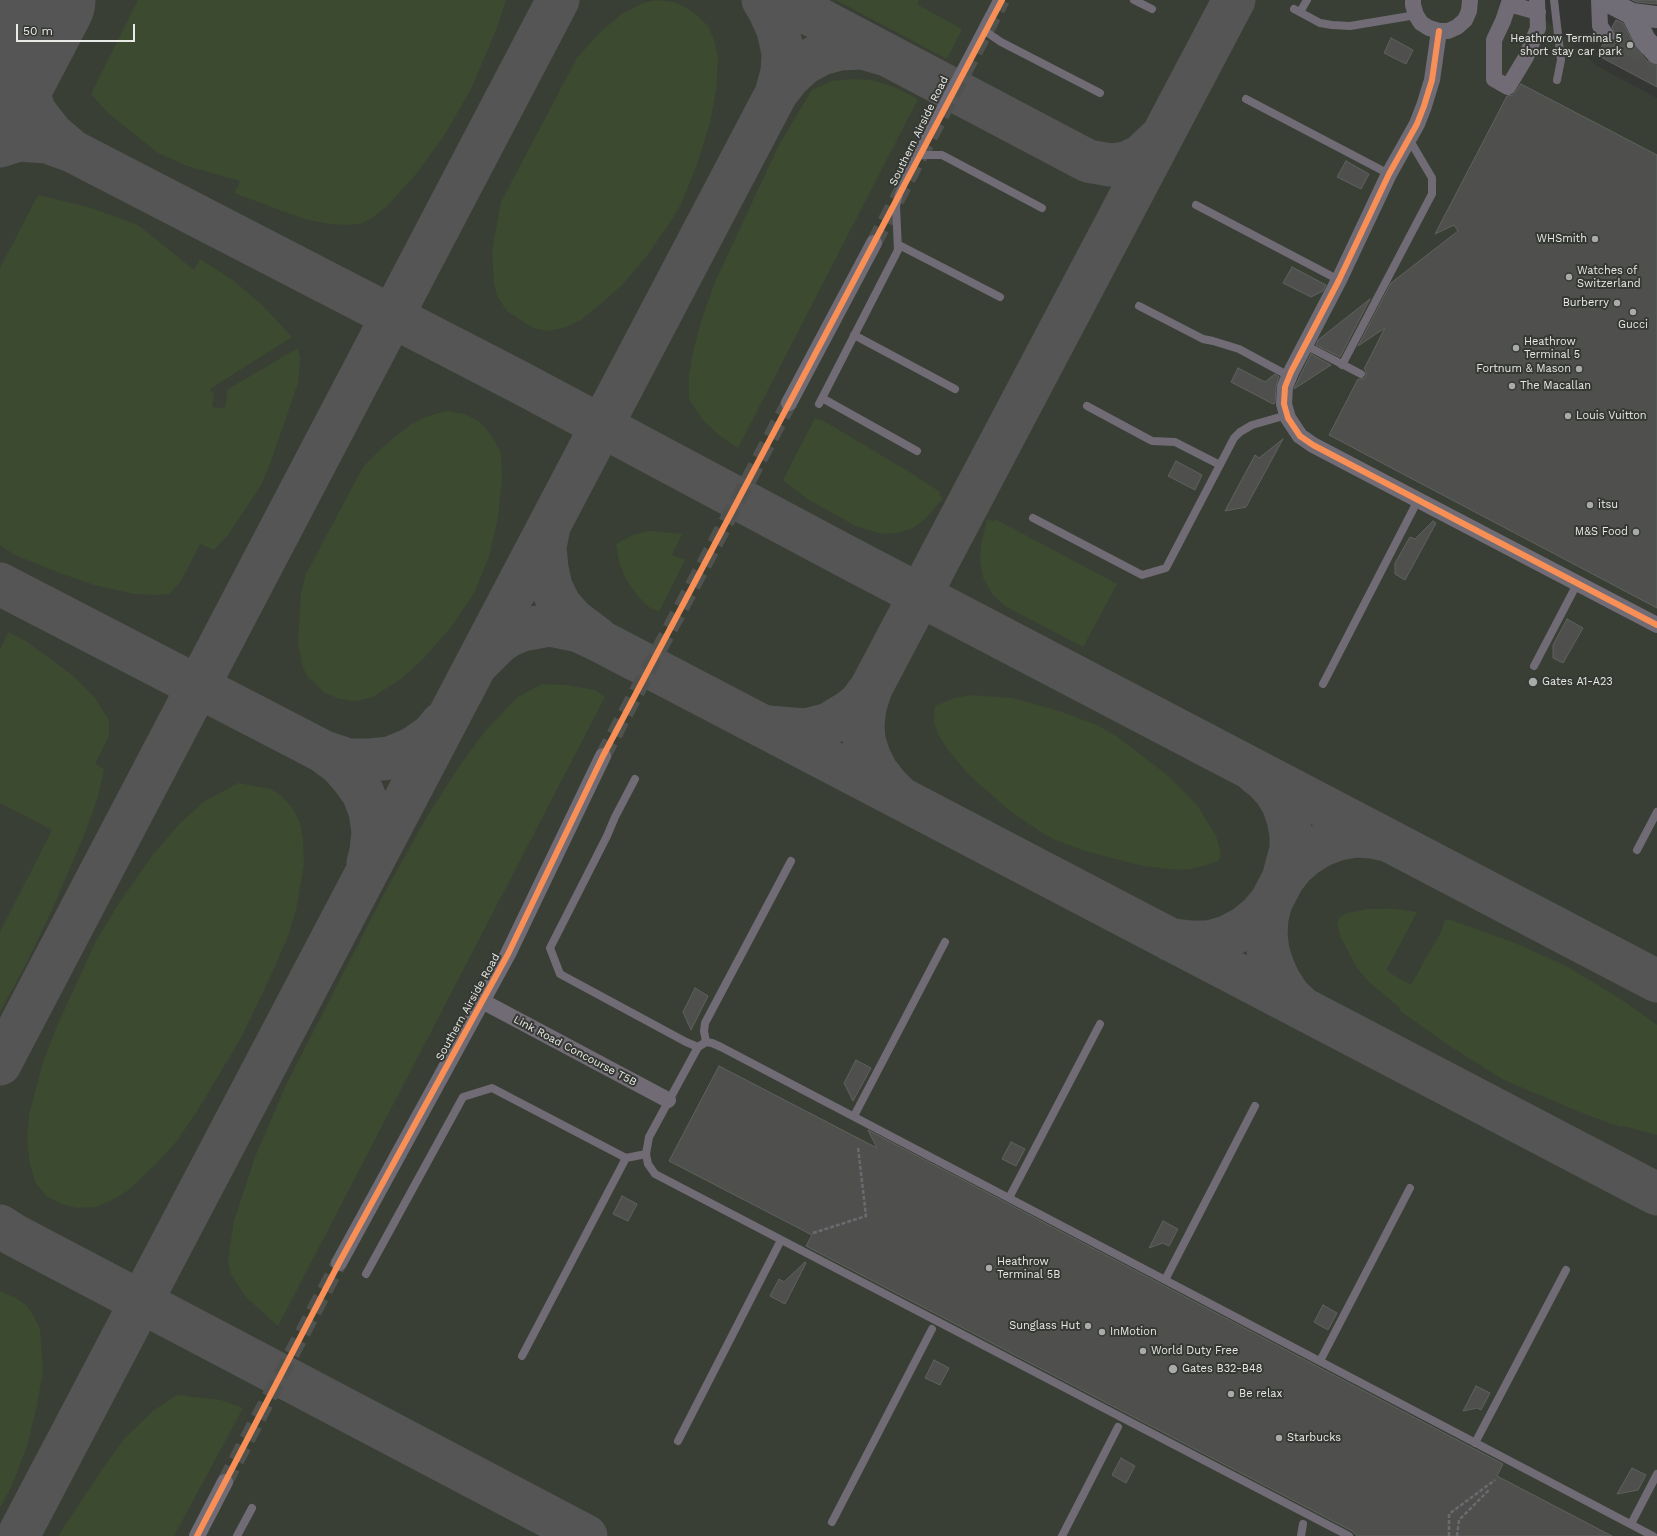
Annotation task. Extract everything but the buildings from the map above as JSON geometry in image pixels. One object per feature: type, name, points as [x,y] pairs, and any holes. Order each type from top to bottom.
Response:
[{"type":"street","points":[[1415,7],[1421,23],[1429,28],[1439,31],[1448,30],[1457,27],[1465,20],[1469,11],[1470,0]]},
{"type":"street","points":[[1599,0],[1600,26],[1607,36]]},
{"type":"street","points":[[1510,2],[1537,6],[1538,28],[1526,57],[1508,87],[1494,79],[1494,40],[1510,2]]},
{"type":"street","points":[[1619,6],[1657,17]]},
{"type":"street","points":[[1619,6],[1657,53]]},
{"type":"street","points":[[1439,31],[1435,61],[1424,106],[1409,139],[1389,174],[1339,280],[1289,376],[1284,391],[1284,404],[1287,415],[1297,432],[1308,442],[1657,625]]},
{"type":"street","points":[[789,402],[874,243]]},
{"type":"street","name":"Southern Airside Road","points":[[339,1262],[508,954],[603,756]]},
{"type":"street","name":"Link Road Concourse T5B","points":[[482,1001],[668,1100]]},
{"type":"street","points":[[197,1536],[225,1482]]},
{"type":"lane","name":"Southern Airside Road","points":[[917,451],[821,401],[895,258],[899,245],[896,206],[899,194],[916,155],[997,0]]},
{"type":"lane","points":[[1134,0],[1152,9]]},
{"type":"lane","points":[[1307,0],[1297,11],[1320,23],[1350,26],[1415,7]]},
{"type":"lane","points":[[1554,0],[1561,60],[1557,80]]},
{"type":"lane","points":[[982,29],[1001,42],[1100,93]]},
{"type":"lane","points":[[1246,99],[1389,174]]},
{"type":"lane","points":[[1342,365],[1432,194],[1432,178],[1409,139]]},
{"type":"lane","points":[[916,155],[942,155],[1042,208]]},
{"type":"lane","points":[[1196,205],[1339,280]]},
{"type":"lane","points":[[899,245],[1000,297]]},
{"type":"lane","points":[[1139,306],[1203,340],[1213,341],[1239,349],[1289,376]]},
{"type":"lane","points":[[854,336],[955,389]]},
{"type":"lane","points":[[1305,345],[1361,374]]},
{"type":"lane","points":[[1087,406],[1152,441],[1175,442],[1220,465]]},
{"type":"lane","points":[[1033,518],[1142,575],[1166,568],[1234,438],[1240,432],[1258,422],[1287,415]]},
{"type":"lane","points":[[1323,684],[1418,500]]},
{"type":"lane","points":[[1534,666],[1577,584]]},
{"type":"lane","points":[[635,779],[550,948],[560,974],[698,1047]]},
{"type":"lane","points":[[1637,850],[1657,812]]},
{"type":"lane","points":[[706,1042],[704,1031],[705,1024],[791,861]]},
{"type":"lane","points":[[854,1116],[945,942]]},
{"type":"lane","points":[[1009,1198],[1100,1024]]},
{"type":"lane","points":[[1349,1536],[655,1174],[648,1164],[646,1154],[649,1137],[698,1047],[706,1042],[721,1047],[1653,1536]]},
{"type":"lane","points":[[366,1274],[463,1097],[492,1088],[626,1158],[646,1154]]},
{"type":"lane","points":[[1164,1280],[1255,1106]]},
{"type":"lane","points":[[522,1356],[626,1158]]},
{"type":"lane","points":[[1320,1361],[1410,1188]]},
{"type":"lane","points":[[678,1441],[781,1240]]},
{"type":"lane","points":[[1475,1443],[1566,1270]]},
{"type":"lane","points":[[832,1522],[932,1329]]},
{"type":"lane","points":[[1062,1536],[1118,1427]]},
{"type":"lane","points":[[1631,1524],[1657,1474]]},
{"type":"lane","points":[[237,1536],[252,1508]]},
{"type":"lane","points":[[1301,1536],[1303,1524]]},
{"type":"path","points":[[813,1233],[866,1216],[858,1147]]},
{"type":"path","points":[[1449,1536],[1449,1514],[1495,1480]]},
{"type":"path","points":[[1457,1536],[1459,1520],[1489,1490]]},
{"type":"shaded area","points":[[0,0],[1523,0],[1597,66],[1657,98],[1657,1536],[0,1536]]},
{"type":"green space","points":[[138,0],[506,0],[496,30],[471,89],[445,134],[417,173],[389,204],[372,218],[360,224],[346,225],[330,224],[304,219],[234,193],[240,181],[187,166],[158,153],[107,112],[91,94]]},
{"type":"green space","points":[[657,0],[673,2],[685,7],[698,16],[708,26],[714,40],[718,57],[716,90],[710,123],[696,167],[681,204],[673,218],[646,257],[622,285],[581,320],[564,328],[547,331],[533,328],[507,311],[497,296],[494,283],[492,251],[501,202],[577,58],[599,33],[622,14],[643,3]]},
{"type":"green space","points":[[836,0],[919,0],[918,5],[962,29],[947,59]]},
{"type":"green space","points":[[850,79],[872,80],[896,88],[918,99],[738,448],[720,436],[703,420],[689,399],[689,376],[693,351],[702,319],[715,282],[778,147],[812,90],[832,81]]},
{"type":"green space","points":[[38,195],[88,207],[138,225],[194,270],[200,259],[234,281],[262,305],[292,337],[210,389],[214,395],[212,407],[225,408],[228,389],[298,348],[300,359],[298,383],[270,464],[261,485],[228,535],[214,550],[200,544],[181,581],[169,594],[134,594],[94,585],[15,555],[0,545],[0,268]]},
{"type":"green space","points":[[446,411],[465,414],[481,423],[491,435],[501,453],[502,479],[498,517],[489,557],[474,593],[452,626],[425,657],[401,679],[373,697],[356,701],[339,699],[325,693],[307,676],[302,665],[298,642],[301,593],[306,574],[363,467],[385,445],[410,425],[425,417]]},
{"type":"green space","points":[[815,418],[822,420],[911,473],[940,492],[939,495],[943,498],[925,519],[913,528],[897,533],[882,534],[856,526],[809,500],[783,480]]},
{"type":"green space","points":[[987,519],[993,522],[995,519],[1117,584],[1083,647],[1005,606],[992,594],[983,577],[980,559],[981,546]]},
{"type":"green space","points":[[649,531],[682,534],[672,555],[685,560],[659,612],[649,607],[637,595],[627,581],[619,562],[616,544],[633,535]]},
{"type":"green space","points":[[8,632],[26,641],[72,675],[95,698],[109,720],[109,736],[95,764],[104,769],[98,797],[85,833],[51,912],[27,962],[0,1012],[0,932],[52,830],[0,803],[0,647],[1,648]]},
{"type":"green space","points":[[542,684],[567,685],[595,690],[605,697],[278,1326],[245,1296],[231,1274],[228,1261],[234,1221],[255,1157],[287,1083],[384,894],[425,820],[458,768],[486,730],[518,697]]},
{"type":"green space","points":[[971,695],[1012,698],[1059,711],[1097,725],[1116,736],[1167,775],[1197,805],[1216,836],[1220,850],[1220,857],[1218,861],[1191,869],[1177,870],[1143,866],[1085,851],[1053,839],[1038,830],[1010,811],[968,774],[946,747],[938,734],[934,722],[935,706],[954,698]]},
{"type":"green space","points":[[238,783],[271,789],[282,796],[293,809],[300,823],[303,841],[304,864],[296,910],[288,936],[241,1038],[196,1113],[176,1142],[155,1165],[127,1191],[110,1201],[95,1207],[76,1208],[62,1204],[46,1196],[36,1183],[30,1165],[27,1139],[29,1115],[43,1062],[57,1026],[96,941],[119,903],[152,856],[180,823],[205,801]]},
{"type":"green space","points":[[1389,908],[1417,912],[1387,969],[1390,973],[1411,985],[1442,930],[1445,919],[1448,919],[1515,943],[1566,966],[1619,998],[1657,1025],[1657,1135],[1623,1126],[1621,1127],[1587,1115],[1504,1080],[1451,1047],[1399,1010],[1400,1008],[1368,981],[1357,968],[1341,938],[1337,923],[1340,917],[1348,913],[1367,909]]},
{"type":"green space","points":[[0,1291],[16,1298],[27,1306],[33,1315],[40,1329],[43,1371],[37,1405],[27,1446],[12,1485],[0,1508]]},
{"type":"green space","points":[[177,1395],[221,1400],[243,1408],[174,1536],[58,1536],[124,1439],[153,1411]]},
{"type":"taxiway","points":[[0,1064],[558,0]]},
{"type":"taxiway","points":[[763,0],[778,30],[783,53],[782,72],[776,94]]},
{"type":"taxiway","points":[[783,0],[1088,161],[1110,165],[1126,163],[1141,156],[1159,139]]},
{"type":"taxiway","points":[[897,795],[877,772],[869,756],[864,740],[863,725],[865,707],[871,688],[1234,0]]},
{"type":"taxiway","points":[[32,19],[23,47],[23,80],[35,112],[52,134],[72,151]]},
{"type":"taxiway","points":[[18,1536],[776,94],[789,77],[803,64],[821,54],[840,49],[863,48],[887,55]]},
{"type":"taxiway","points":[[0,146],[19,140],[47,142],[72,151],[521,383],[849,558],[1657,981]]},
{"type":"taxiway","points":[[549,527],[545,547],[551,587],[560,605],[573,620],[597,638]]},
{"type":"taxiway","points":[[0,584],[324,752],[340,764],[363,793],[370,811],[373,832],[368,863]]},
{"type":"taxiway","points":[[480,661],[499,642],[522,630],[549,625],[579,631],[1657,1194]]},
{"type":"taxiway","points":[[768,727],[805,730],[829,724],[860,703],[871,688]]},
{"type":"taxiway","points":[[324,752],[348,760],[390,758],[412,749],[432,735],[441,724]]},
{"type":"taxiway","points":[[1256,773],[1275,791],[1283,804],[1288,819],[1291,834],[1291,849],[1283,879]]},
{"type":"taxiway","points":[[1171,940],[1209,942],[1227,937],[1244,928],[1259,916],[1271,902],[1283,879],[1294,865],[1307,854],[1322,845],[1338,839],[1355,836],[1386,840]]},
{"type":"taxiway","points":[[1271,902],[1267,918],[1266,935],[1268,951],[1280,982],[1289,996],[1301,1007]]},
{"type":"taxiway","points":[[0,1226],[14,1235],[586,1536]]},
{"type":"runway","points":[[0,80],[42,0]]},
{"type":"tunnel","points":[[874,243],[1002,0]]},
{"type":"tunnel","points":[[1607,36],[1657,62]]},
{"type":"tunnel","points":[[603,756],[789,403]]},
{"type":"tunnel","points":[[225,1482],[339,1263]]},
{"type":"cycle path","points":[[197,1536],[339,1263],[508,954],[603,756],[1002,0]]},
{"type":"cycle path","points":[[1439,31],[1432,80],[1417,124],[1389,174],[1339,280],[1291,372],[1285,387],[1284,404],[1288,418],[1300,436],[1313,445],[1657,625]]},
{"type":"place","name":"Heathrow Terminal 5 short stay car park","points":[[1630,45]]},
{"type":"place","name":"WHSmith","points":[[1595,239]]},
{"type":"place","name":"Watches of Switzerland","points":[[1569,277]]},
{"type":"place","name":"Burberry","points":[[1617,303]]},
{"type":"place","name":"Gucci","points":[[1633,312]]},
{"type":"place","name":"Heathrow Terminal 5","points":[[1516,348]]},
{"type":"place","name":"Fortnum & Mason","points":[[1579,369]]},
{"type":"place","name":"The Macallan","points":[[1512,386]]},
{"type":"place","name":"Louis Vuitton","points":[[1568,416]]},
{"type":"place","name":"itsu","points":[[1590,505]]},
{"type":"place","name":"M&S Food","points":[[1636,532]]},
{"type":"place","name":"Gates A1-A23","points":[[1533,682]]},
{"type":"place","name":"Heathrow Terminal 5B","points":[[989,1268]]},
{"type":"place","name":"Sunglass Hut","points":[[1088,1326]]},
{"type":"place","name":"InMotion","points":[[1102,1332]]},
{"type":"place","name":"World Duty Free","points":[[1143,1351]]},
{"type":"place","name":"Gates B32-B48","points":[[1173,1369]]},
{"type":"place","name":"Be relax","points":[[1231,1394]]},
{"type":"place","name":"Starbucks","points":[[1279,1438]]}]
